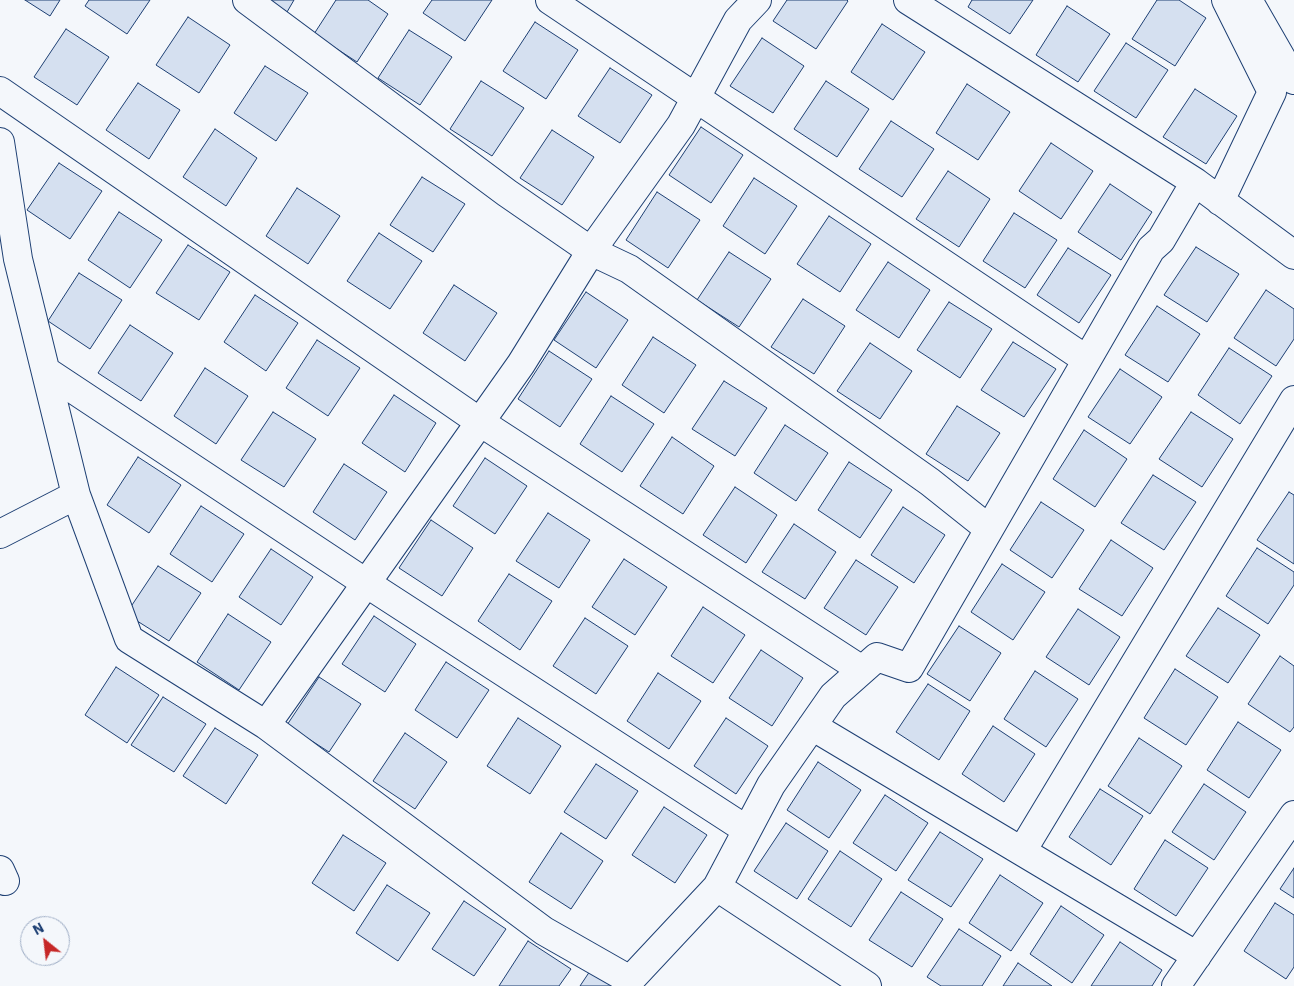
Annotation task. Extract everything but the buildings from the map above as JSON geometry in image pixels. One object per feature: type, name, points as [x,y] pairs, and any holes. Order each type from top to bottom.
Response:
[{"type":"street","points":[[247,0],[507,193],[591,251],[629,269],[930,482],[989,529]]},
{"type":"street","points":[[550,0],[1087,360]]},
{"type":"street","points":[[266,725],[521,364],[591,251],[681,125],[738,20],[758,0]]},
{"type":"street","points":[[908,0],[1195,182],[1294,255]]},
{"type":"street","points":[[1220,201],[1272,92],[1226,0]]},
{"type":"street","points":[[1247,2],[1294,80]]},
{"type":"street","points":[[0,91],[480,422],[862,670]]},
{"type":"street","points":[[0,142],[8,252],[46,371],[76,495],[129,639],[266,725],[544,931],[630,980],[717,887],[771,785],[833,696],[877,657],[909,668],[1151,250],[1161,240],[1195,182]]},
{"type":"street","points":[[46,371],[366,583],[747,830]]},
{"type":"street","points":[[1022,851],[1294,400]]},
{"type":"street","points":[[0,534],[76,495]]},
{"type":"street","points":[[812,726],[1197,956]]},
{"type":"street","points":[[1176,986],[1294,815]]},
{"type":"street","points":[[717,887],[866,986]]}]
